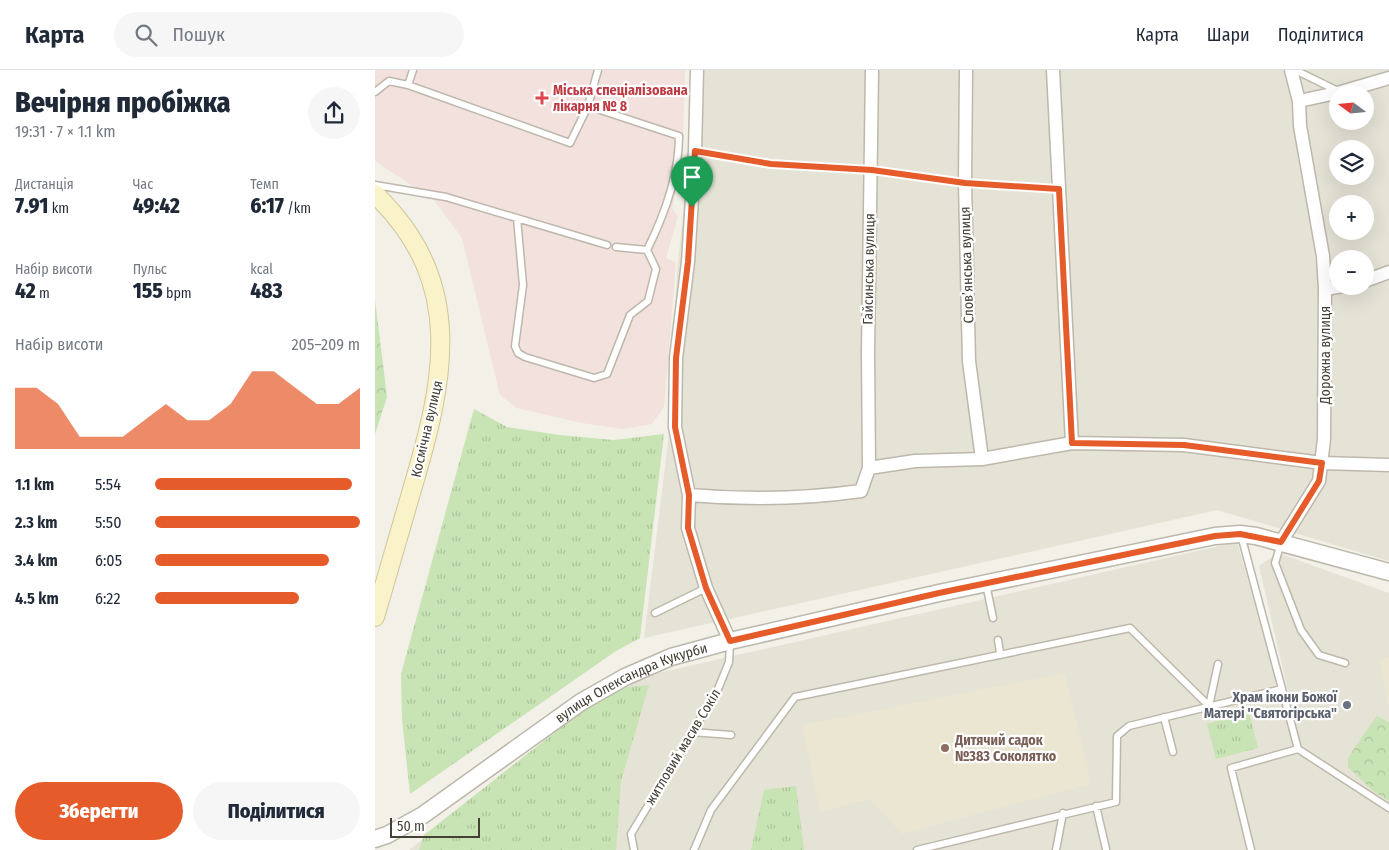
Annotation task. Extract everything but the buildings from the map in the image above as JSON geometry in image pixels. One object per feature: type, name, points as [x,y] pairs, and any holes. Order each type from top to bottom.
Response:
[{"type":"main road","name":"Космічна вулиця","points":[[375,194],[394,212],[426,266],[436,300],[441,356],[437,396],[426,443],[375,617]]},
{"type":"street","points":[[697,70],[695,151],[688,262],[676,358],[675,427],[689,495],[688,528],[706,588],[730,641]]},
{"type":"street","name":"Гайсинська вулиця","points":[[869,468],[868,352],[872,70]]},
{"type":"street","name":"Словʼянська вулиця","points":[[966,70],[965,183],[969,361],[982,459]]},
{"type":"street","points":[[1053,70],[1072,443]]},
{"type":"street","name":"Дорожна вулиця","points":[[1281,542],[1319,481],[1322,463],[1325,289],[1323,256],[1300,126],[1299,102],[1291,70]]},
{"type":"street","points":[[1365,85],[1389,78]]},
{"type":"street","points":[[1299,102],[1329,95]]},
{"type":"street","points":[[1374,278],[1389,272]]},
{"type":"street","points":[[1325,289],[1329,288]]},
{"type":"street","points":[[689,495],[732,498],[810,497],[861,491],[869,468],[915,461],[982,459],[1072,443],[1184,445],[1322,463],[1389,465]]},
{"type":"street","name":"вулиця Олександра Кукурби","points":[[375,839],[423,815],[581,702],[625,677],[671,657],[730,641],[986,584],[1215,536],[1240,534],[1281,542],[1389,572]]},
{"type":"lane","points":[[408,85],[413,70]]},
{"type":"lane","points":[[375,92],[389,81],[408,85],[571,143],[588,106],[598,70]]},
{"type":"lane","points":[[1295,70],[1306,73],[1329,85]]},
{"type":"lane","points":[[588,106],[679,136],[679,159],[657,230],[647,250]]},
{"type":"lane","points":[[695,151],[771,164],[872,170],[965,183],[1059,189]]},
{"type":"lane","points":[[375,185],[446,197],[607,245]]},
{"type":"lane","points":[[517,218],[523,285],[515,346],[518,353],[525,357],[594,378],[607,374],[630,315],[647,300],[656,269],[647,250]]},
{"type":"lane","points":[[616,247],[647,250]]},
{"type":"lane","points":[[1240,534],[1298,749],[1389,808]]},
{"type":"lane","points":[[1281,542],[1275,563],[1301,630],[1319,655],[1345,663]]},
{"type":"lane","points":[[986,584],[993,618]]},
{"type":"lane","points":[[655,613],[706,588]]},
{"type":"lane","points":[[694,850],[711,810],[795,698],[1000,653],[1130,628],[1209,706]]},
{"type":"lane","points":[[998,640],[1000,653]]},
{"type":"lane","name":"житловий масив Сокіл","points":[[634,850],[631,834],[718,689],[729,662],[730,641]]},
{"type":"lane","points":[[1209,706],[1217,664]]},
{"type":"lane","points":[[917,850],[1063,813],[1116,802],[1117,736],[1129,726],[1282,689]]},
{"type":"lane","points":[[1164,717],[1173,752]]},
{"type":"lane","points":[[691,732],[731,735]]},
{"type":"lane","points":[[747,746],[754,752]]},
{"type":"lane","points":[[1251,850],[1231,768],[1298,749]]},
{"type":"lane","points":[[1096,806],[1106,849]]},
{"type":"lane","points":[[1056,850],[1063,813]]},
{"type":"shaded area","points":[[375,70],[685,70],[682,168],[672,208],[678,216],[666,258],[676,262],[664,407],[652,424],[623,429],[582,423],[517,408],[500,395],[462,238],[434,200],[375,161]]},
{"type":"shaded area","points":[[691,70],[1389,70],[1389,561],[1217,510],[644,638],[669,434],[677,274],[687,173]]},
{"type":"shaded area","points":[[1237,542],[1297,751],[1389,812],[1389,850],[409,850],[627,680]]},
{"type":"shaded area","points":[[1278,553],[1389,593],[1389,806],[1301,747],[1259,566]]},
{"type":"shaded area","points":[[1389,657],[1389,708],[1379,659]]},
{"type":"shaded area","name":"Дитячий садок №383 Соколятко","points":[[1065,673],[1091,784],[902,834],[870,799],[820,812],[802,725]]},
{"type":"green space","points":[[375,300],[387,397],[375,434]]},
{"type":"green space","points":[[474,409],[507,427],[559,435],[614,440],[664,434],[640,638],[616,651],[410,794],[402,719],[401,674]]},
{"type":"green space","points":[[649,685],[621,781],[616,850],[419,850],[424,835],[610,689]]},
{"type":"green space","points":[[1249,712],[1258,748],[1216,759],[1207,724]]},
{"type":"green space","points":[[1377,716],[1389,722],[1389,801],[1373,791],[1348,767],[1349,756]]},
{"type":"green space","points":[[796,786],[804,850],[751,850],[764,790]]},
{"type":"place","name":"Міська спеціалізована лікарня № 8","points":[[542,98]]},
{"type":"place","name":"Храм ікони Божої Матері \"Святогірська\"","points":[[1347,705]]},
{"type":"place","name":"Дитячий садок №383 Соколятко","points":[[945,748]]},
{"type":"route","points":[[695,151],[771,164],[872,170],[965,183],[1059,189],[1072,443],[1184,445],[1322,463],[1319,481],[1281,542],[1240,534],[1215,536],[939,593],[730,641],[706,588],[688,528],[689,495],[675,427],[676,358],[688,262],[692,207],[695,151]]}]
